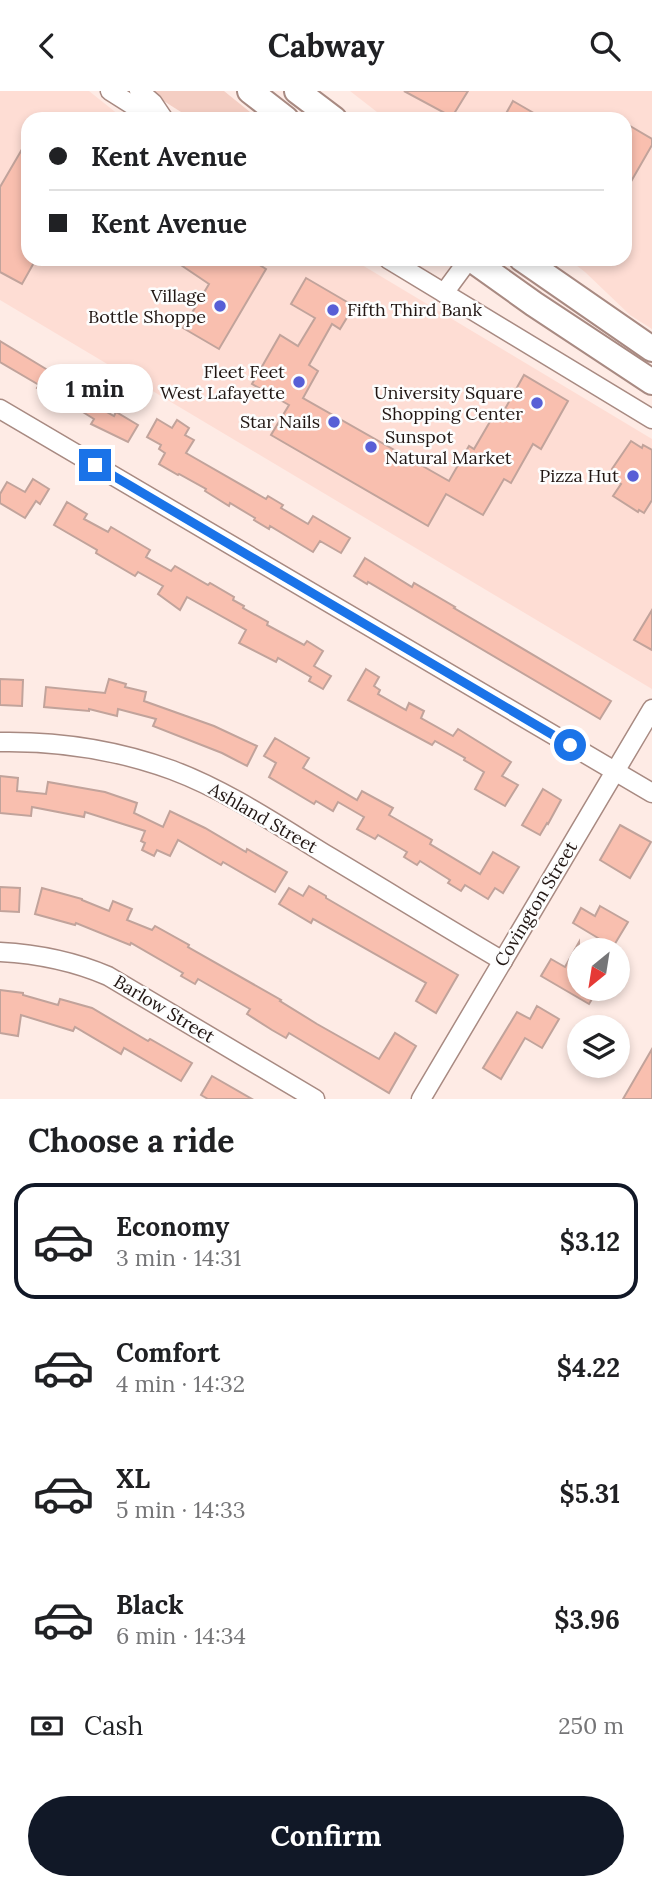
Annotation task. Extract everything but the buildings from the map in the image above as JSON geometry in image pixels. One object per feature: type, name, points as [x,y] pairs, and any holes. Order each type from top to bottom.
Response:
[{"type":"highway","points":[[250,91],[277,112]]},
{"type":"highway","points":[[302,92],[326,112]]},
{"type":"highway","points":[[480,266],[652,382]]},
{"type":"highway","points":[[532,266],[652,349]]},
{"type":"street","points":[[110,91],[145,112]]},
{"type":"street","points":[[139,91],[159,112]]},
{"type":"street","points":[[290,112],[302,92]]},
{"type":"street","points":[[400,266],[652,419]]},
{"type":"street","points":[[444,293],[465,266]]},
{"type":"street","points":[[0,409],[652,793]]},
{"type":"street","name":"Covington Street","points":[[421,1099],[652,709]]},
{"type":"street","name":"Ashland Street","points":[[0,742],[29,741],[79,746],[134,758],[172,770],[238,801],[503,961]]},
{"type":"street","name":"Barlow Street","points":[[0,952],[62,960],[108,976],[315,1099]]},
{"type":"shaded area","points":[[0,91],[89,91],[115,112],[21,112],[21,266],[364,266],[652,439],[652,689],[0,300]]},
{"type":"shaded area","points":[[148,91],[224,91],[250,112],[181,112]]},
{"type":"shaded area","points":[[350,91],[652,91],[652,329],[630,315],[577,266],[632,266],[632,112],[377,112]]},
{"type":"place","name":"Village Bottle Shoppe","points":[[220,306]]},
{"type":"place","name":"Fifth Third Bank","points":[[333,310]]},
{"type":"place","name":"Fleet Feet West Lafayette","points":[[299,382]]},
{"type":"place","name":"University Square Shopping Center","points":[[537,403]]},
{"type":"place","name":"Star Nails","points":[[334,422]]},
{"type":"place","name":"Sunspot Natural Market","points":[[371,447]]},
{"type":"place","name":"Pizza Hut","points":[[633,476]]},
{"type":"route","points":[[95,465],[570,745]]}]
